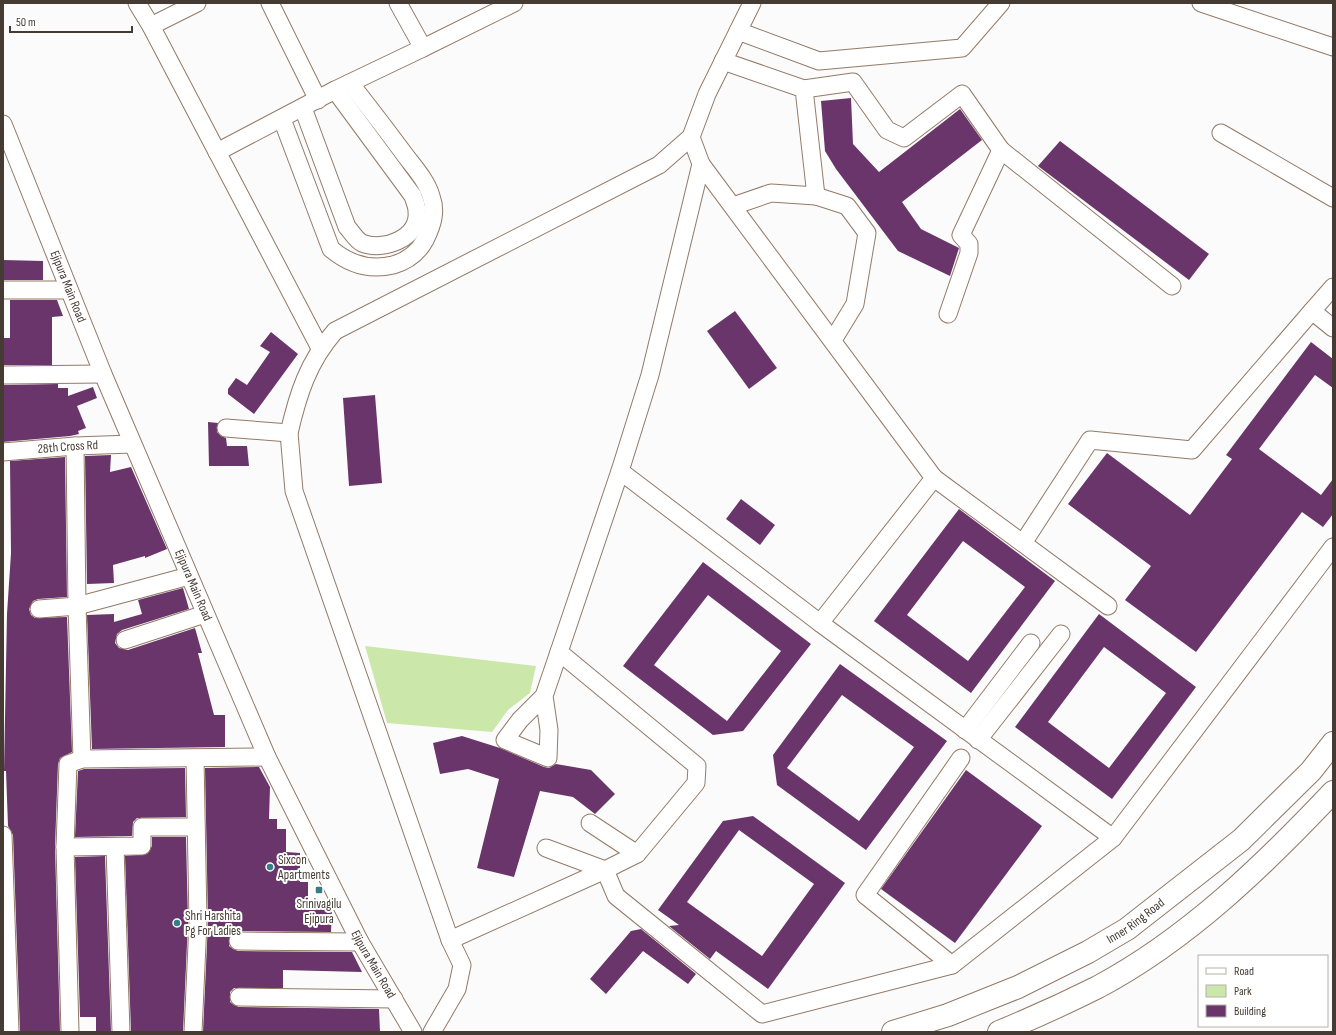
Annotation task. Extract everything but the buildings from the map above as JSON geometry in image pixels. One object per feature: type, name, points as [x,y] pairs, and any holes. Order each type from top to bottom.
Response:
[{"type":"main road","name":"Inner Ring Road","points":[[893,1032],[948,1015],[1018,987],[1088,952],[1127,929],[1161,904],[1241,840],[1311,771],[1333,743]]},
{"type":"main road","points":[[999,1032],[1099,986],[1191,926],[1261,865],[1333,792]]},
{"type":"street","points":[[137,3],[151,26],[320,348]]},
{"type":"street","points":[[151,26],[197,3]]},
{"type":"street","points":[[270,3],[318,100]]},
{"type":"street","points":[[398,3],[423,48]]},
{"type":"street","points":[[217,152],[335,90],[514,3]]},
{"type":"street","points":[[432,1032],[457,989],[462,965],[450,940],[294,491],[289,434],[298,395],[320,348],[335,331],[659,165],[691,137],[707,94],[752,3]]},
{"type":"street","points":[[738,31],[819,61],[962,48],[1001,3]]},
{"type":"street","points":[[1201,3],[1222,6],[1333,47]]},
{"type":"street","points":[[723,61],[804,89],[853,82],[887,130],[904,138],[962,94],[1001,150],[1172,286]]},
{"type":"street","points":[[282,119],[331,249],[342,258],[357,265],[372,267],[403,262],[414,255],[423,244],[433,225],[434,215],[432,197],[423,179],[350,83]]},
{"type":"street","points":[[804,89],[816,196]]},
{"type":"street","points":[[303,108],[347,227],[360,242],[373,246],[387,245],[398,241],[408,235],[414,226],[417,212],[413,196],[335,90]]},
{"type":"street","name":"Ejipura Main Road","points":[[3,124],[132,444],[267,757],[360,942],[413,1032]]},
{"type":"street","points":[[1220,133],[1333,198]]},
{"type":"street","points":[[691,137],[701,164],[834,340],[934,478],[1108,606]]},
{"type":"street","points":[[948,314],[969,252],[969,244],[961,235],[1001,150]]},
{"type":"street","points":[[544,696],[620,471],[650,375],[701,164]]},
{"type":"street","points":[[733,206],[771,193],[816,196],[847,206],[867,233],[855,304],[834,340]]},
{"type":"street","points":[[1023,543],[1090,440],[1192,450],[1333,287]]},
{"type":"street","points":[[3,290],[69,290]]},
{"type":"street","points":[[1312,310],[1333,328]]},
{"type":"street","points":[[3,375],[103,374]]},
{"type":"street","points":[[226,428],[289,434]]},
{"type":"street","name":"28th Cross Rd","points":[[3,452],[75,446],[132,444]]},
{"type":"street","points":[[75,446],[77,606],[82,759]]},
{"type":"street","points":[[3,452],[3,468]]},
{"type":"street","points":[[620,471],[820,623],[1113,838]]},
{"type":"street","points":[[820,623],[934,478]]},
{"type":"street","points":[[546,848],[605,870],[616,896],[762,1014],[952,964],[1113,838],[1333,547]]},
{"type":"street","points":[[39,608],[77,606],[189,576]]},
{"type":"street","points":[[125,640],[205,614]]},
{"type":"street","points":[[972,735],[1061,634]]},
{"type":"street","points":[[972,735],[1031,643]]},
{"type":"street","points":[[450,940],[637,854],[696,783],[697,766],[559,652]]},
{"type":"street","points":[[70,1032],[65,847],[68,764],[82,759],[267,757]]},
{"type":"street","points":[[193,1032],[198,922],[195,758]]},
{"type":"street","points":[[952,964],[865,895],[961,758]]},
{"type":"street","points":[[590,824],[637,854]]},
{"type":"street","points":[[65,847],[142,846],[142,827],[196,827]]},
{"type":"street","points":[[3,835],[4,915],[10,1032]]},
{"type":"street","points":[[115,847],[121,1032]]},
{"type":"street","points":[[238,941],[360,942]]},
{"type":"street","points":[[239,997],[394,999]]},
{"type":"green space","points":[[365,646],[536,666],[530,693],[508,710],[492,732],[387,723]]},
{"type":"place","name":"Sixcon Apartments","points":[[270,867]]},
{"type":"place","name":"Srinivagilu Ejipura","points":[[319,890]]},
{"type":"place","name":"Shri Harshita Pg For Ladies","points":[[177,923]]}]
